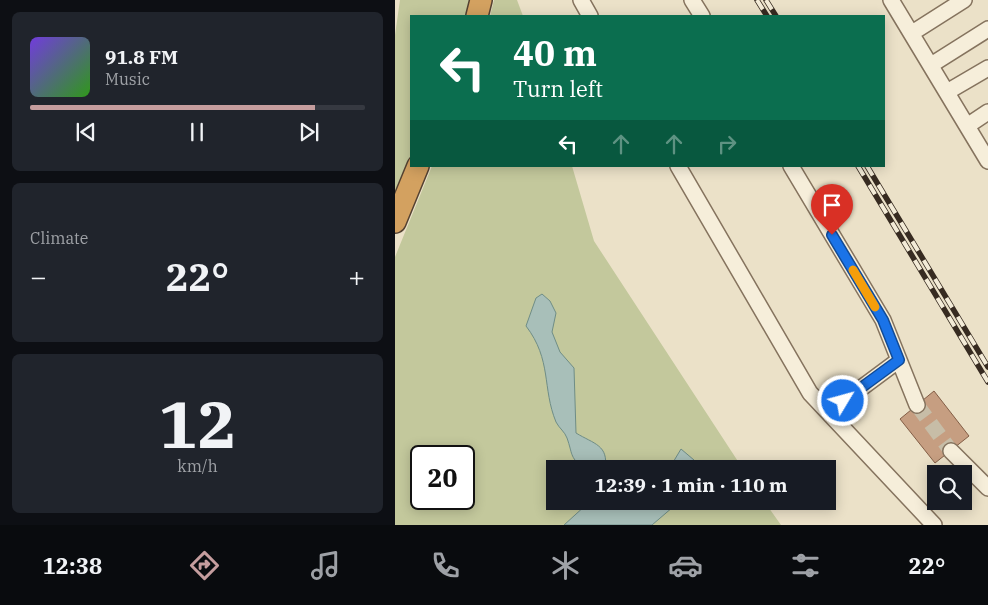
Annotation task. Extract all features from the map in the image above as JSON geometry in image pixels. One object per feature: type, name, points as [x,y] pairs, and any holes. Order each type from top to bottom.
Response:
[{"type":"highway","points":[[477,15],[481,0]]},
{"type":"highway","points":[[395,222],[419,167]]},
{"type":"lane","points":[[581,0],[589,15]]},
{"type":"lane","points":[[692,0],[701,15]]},
{"type":"lane","points":[[911,33],[964,0]]},
{"type":"lane","points":[[897,2],[911,33],[987,157]]},
{"type":"lane","points":[[931,65],[988,29]]},
{"type":"lane","points":[[947,92],[988,68]]},
{"type":"lane","points":[[967,126],[988,112]]},
{"type":"lane","points":[[679,167],[810,393],[934,525]]},
{"type":"lane","points":[[792,167],[883,320],[917,405]]},
{"type":"lane","points":[[829,412],[899,360]]},
{"type":"lane","points":[[951,451],[988,488]]},
{"type":"green space","points":[[400,0],[472,0],[469,15],[410,15],[411,167],[395,204],[395,35]]},
{"type":"green space","points":[[494,0],[517,0],[523,15],[490,15]]},
{"type":"green space","points":[[432,167],[572,167],[594,241],[737,460],[546,460],[546,510],[770,510],[781,525],[395,525],[395,257]]},
{"type":"water","points":[[542,294],[550,301],[556,313],[552,332],[560,352],[574,368],[576,433],[599,446],[606,460],[575,460],[566,436],[556,422],[540,351],[526,326],[536,298]]},
{"type":"water","points":[[681,449],[694,460],[674,460]]},
{"type":"water","points":[[580,510],[670,510],[652,525],[564,525]]},
{"type":"building","points":[[934,391],[969,436],[935,463],[900,419]]},
{"type":"tunnel","points":[[917,405],[951,451]]},
{"type":"railway","points":[[757,0],[766,15]]},
{"type":"railway","points":[[766,0],[775,15]]},
{"type":"railway","points":[[859,167],[988,382]]},
{"type":"railway","points":[[868,167],[988,367]]},
{"type":"slow traffic","points":[[853,270],[875,307]]},
{"type":"route","points":[[832,235],[883,320],[899,360],[843,401]]}]
